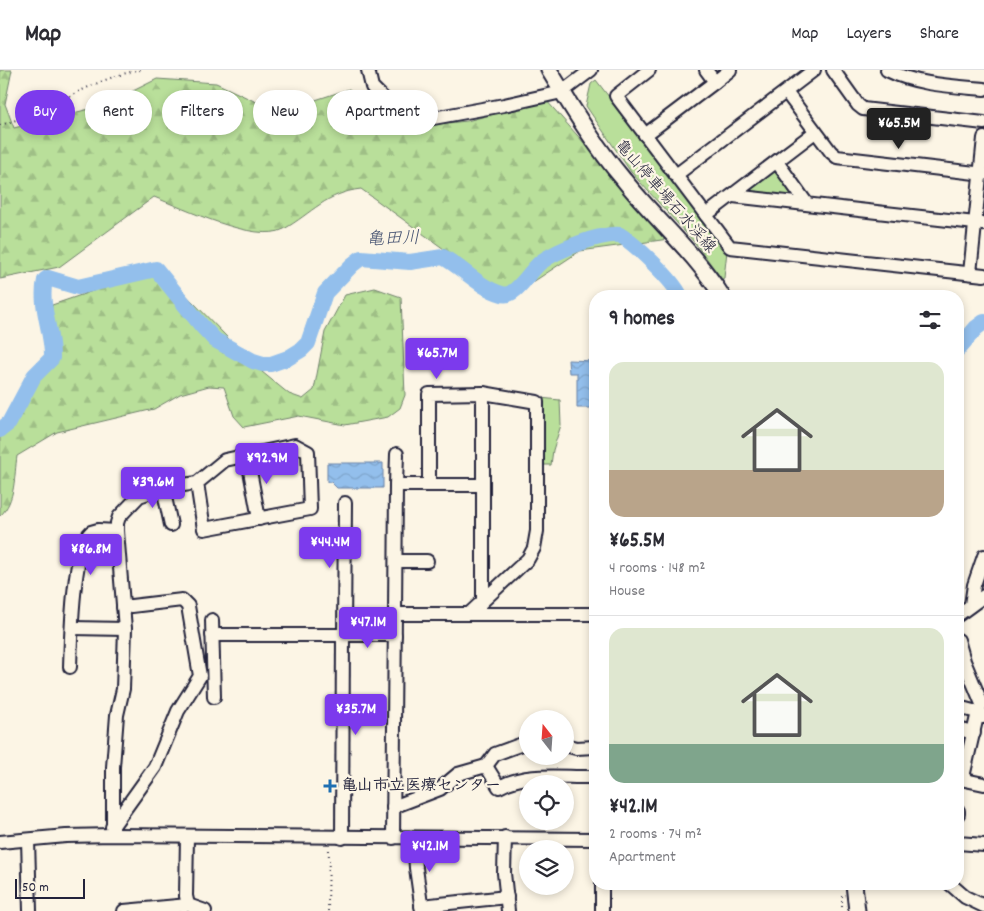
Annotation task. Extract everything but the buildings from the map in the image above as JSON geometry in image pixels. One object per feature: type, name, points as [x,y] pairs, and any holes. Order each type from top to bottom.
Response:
[{"type":"main road","name":"亀山停車場石水渓線","points":[[549,70],[583,124],[624,181],[702,267],[718,290]]},
{"type":"main road","points":[[849,890],[857,911]]},
{"type":"street","points":[[368,70],[372,87],[392,107],[408,115],[420,118],[441,118],[562,92],[591,70]]},
{"type":"street","points":[[649,70],[616,96],[730,246],[984,275]]},
{"type":"street","points":[[706,70],[715,82]]},
{"type":"street","points":[[645,135],[730,70]]},
{"type":"street","points":[[676,175],[814,70]]},
{"type":"street","points":[[832,70],[864,109],[984,123]]},
{"type":"street","points":[[887,70],[922,83],[984,89]]},
{"type":"street","points":[[786,92],[815,132],[837,157],[982,173]]},
{"type":"street","points":[[706,215],[815,132]]},
{"type":"street","points":[[970,273],[979,224],[984,138]]},
{"type":"street","points":[[777,162],[807,204]]},
{"type":"street","points":[[733,196],[979,224]]},
{"type":"street","points":[[483,393],[483,600]]},
{"type":"street","points":[[429,485],[429,394],[483,393],[537,402],[537,531],[534,548],[528,558],[470,613]]},
{"type":"street","points":[[112,831],[116,715],[122,689],[125,628],[117,531],[117,523],[120,517],[139,496],[164,488],[197,483],[225,460],[295,445],[308,452],[310,509],[204,529],[197,483]]},
{"type":"street","points":[[392,838],[397,454]]},
{"type":"street","points":[[247,455],[260,519]]},
{"type":"street","points":[[396,485],[483,485]]},
{"type":"street","points":[[164,488],[170,525]]},
{"type":"street","points":[[342,838],[345,503]]},
{"type":"street","points":[[70,667],[72,604],[84,541],[88,534],[95,530],[117,531]]},
{"type":"street","points":[[971,605],[974,586],[984,556]]},
{"type":"street","points":[[396,561],[427,561]]},
{"type":"street","points":[[964,610],[984,596]]},
{"type":"street","points":[[112,831],[155,767],[178,711],[200,676],[188,606],[182,600],[123,607]]},
{"type":"street","points":[[396,614],[589,614]]},
{"type":"street","points":[[212,620],[214,697]]},
{"type":"street","points":[[72,628],[125,628]]},
{"type":"street","points":[[212,635],[343,634],[395,636]]},
{"type":"street","points":[[964,665],[982,710],[974,733],[964,749]]},
{"type":"street","points":[[964,708],[982,710]]},
{"type":"street","points":[[964,730],[974,733]]},
{"type":"street","points":[[393,807],[440,789],[458,774],[486,766],[496,754],[519,745]]},
{"type":"street","points":[[574,747],[589,747]]},
{"type":"street","points":[[486,766],[498,787],[512,780],[542,775],[589,777]]},
{"type":"street","points":[[964,779],[984,784]]},
{"type":"street","points":[[0,842],[112,831],[187,836],[589,838]]},
{"type":"street","points":[[187,836],[186,896],[188,905]]},
{"type":"street","points":[[504,837],[504,874],[508,911]]},
{"type":"street","points":[[414,838],[422,909],[506,897]]},
{"type":"street","points":[[28,840],[30,911]]},
{"type":"street","points":[[964,843],[984,844]]},
{"type":"street","points":[[602,890],[602,911]]},
{"type":"street","points":[[957,890],[965,897],[984,906]]},
{"type":"street","points":[[124,911],[188,905],[205,911]]},
{"type":"path","points":[[0,124],[64,100],[106,80],[140,70]]},
{"type":"path","points":[[328,848],[328,911]]},
{"type":"path","points":[[842,911],[847,890]]},
{"type":"green space","points":[[0,70],[12,70],[5,104],[15,128],[15,135],[75,135],[75,113],[85,110],[85,135],[152,135],[152,90],[135,90],[157,79],[216,83],[231,90],[162,90],[162,135],[243,135],[243,96],[253,100],[253,135],[317,135],[317,99],[327,96],[327,135],[438,135],[438,124],[467,121],[546,100],[669,239],[580,251],[530,284],[501,292],[487,290],[444,249],[361,189],[349,191],[329,199],[284,229],[272,232],[256,232],[219,223],[154,197],[59,267],[0,279]]},
{"type":"green space","points":[[596,80],[727,251],[724,278],[722,279],[695,243],[631,172],[586,106],[591,84]]},
{"type":"green space","points":[[772,170],[778,171],[794,196],[790,198],[749,192],[751,186]]},
{"type":"green space","points":[[160,268],[256,367],[289,394],[303,399],[314,390],[325,332],[345,295],[375,288],[401,297],[405,395],[400,408],[388,417],[345,425],[299,416],[244,427],[234,416],[224,387],[209,386],[180,394],[154,409],[57,432],[17,456],[12,496],[0,516],[0,423],[45,363],[52,305]]},
{"type":"green space","points":[[540,398],[560,400],[561,425],[553,450],[551,465],[541,465]]},
{"type":"water","points":[[568,360],[589,361],[589,408],[577,408],[577,373],[569,373]]},
{"type":"water","points":[[327,463],[383,463],[383,488],[337,488],[331,482],[327,482]]},
{"type":"waterway","name":"亀田川","points":[[0,430],[9,423],[34,376],[52,358],[44,300],[45,280],[48,278],[78,287],[156,269],[215,340],[253,361],[263,364],[271,364],[288,358],[308,343],[325,293],[361,258],[410,262],[443,257],[479,283],[494,291],[507,294],[517,288],[541,262],[557,252],[579,243],[612,235],[620,235],[653,263],[677,290]]},
{"type":"waterway","name":"亀田川","points":[[964,342],[984,322]]},
{"type":"place","name":"亀山市立医療センター","points":[[330,786]]}]
